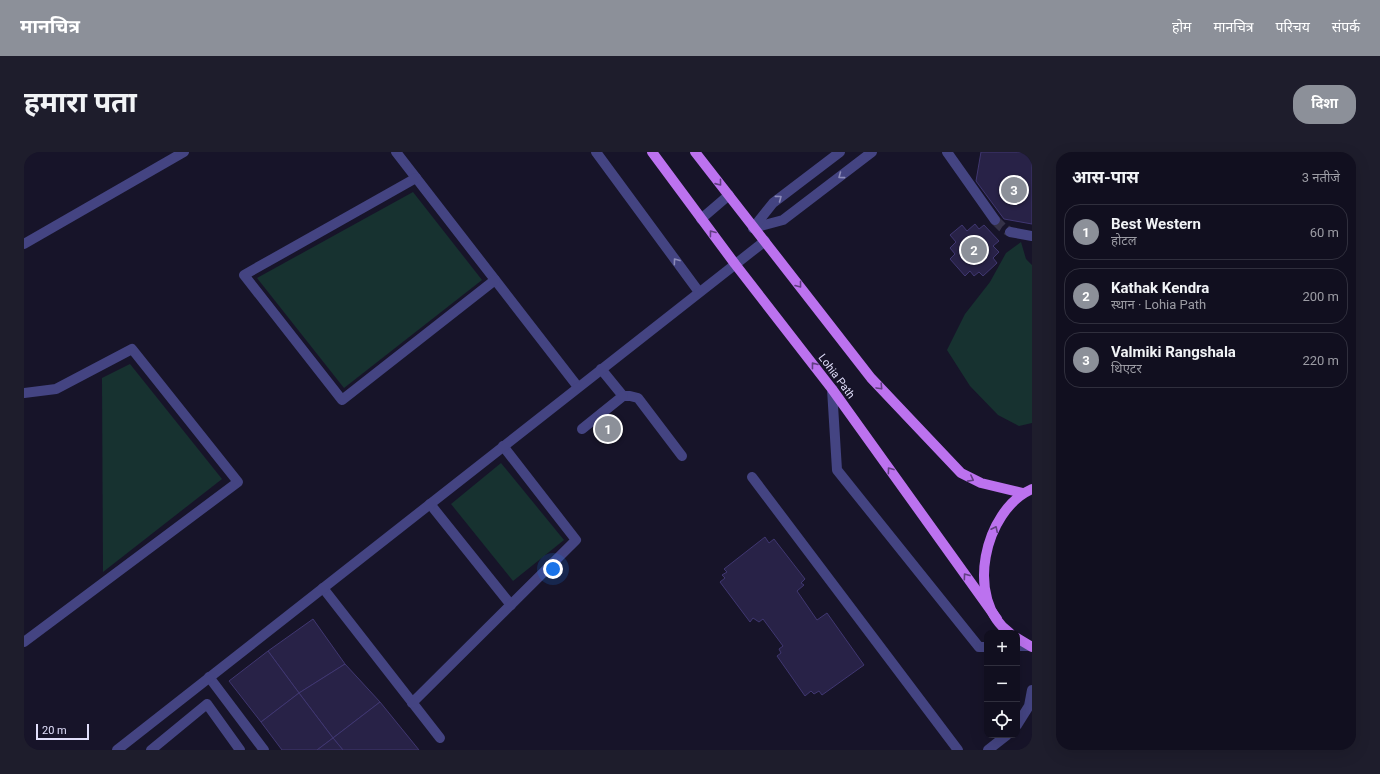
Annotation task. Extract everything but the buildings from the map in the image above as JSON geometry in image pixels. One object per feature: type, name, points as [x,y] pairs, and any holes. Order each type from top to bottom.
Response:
[{"type":"main road","name":"Lohia Path","points":[[652,152],[735,264],[832,389],[997,619]]},
{"type":"main road","points":[[695,152],[871,378],[960,473],[980,484],[1027,491]]},
{"type":"main road","points":[[1007,630],[997,619],[985,588],[983,575],[986,554],[992,534],[1004,511],[1027,491]]},
{"type":"main road","points":[[1020,640],[1030,646]]},
{"type":"street","points":[[24,244],[184,152]]},
{"type":"street","points":[[396,152],[578,387]]},
{"type":"street","points":[[596,152],[699,292]]},
{"type":"street","points":[[753,228],[772,203],[840,152]]},
{"type":"street","points":[[753,228],[783,220],[872,152]]},
{"type":"street","points":[[947,152],[995,220]]},
{"type":"street","points":[[416,178],[244,275],[342,400],[496,280]]},
{"type":"street","points":[[701,219],[729,195]]},
{"type":"street","points":[[1010,232],[1032,236]]},
{"type":"street","points":[[117,750],[765,241]]},
{"type":"street","points":[[24,394],[56,389],[132,349],[238,482],[24,642]]},
{"type":"street","points":[[601,369],[623,396]]},
{"type":"street","points":[[832,389],[837,470],[979,647],[984,647]]},
{"type":"street","points":[[582,428],[623,396],[638,398],[682,456]]},
{"type":"street","points":[[412,703],[576,540],[503,446]]},
{"type":"street","points":[[752,477],[958,750]]},
{"type":"street","points":[[430,504],[511,605]]},
{"type":"street","points":[[323,588],[440,738]]},
{"type":"street","points":[[210,677],[264,750]]},
{"type":"street","points":[[1020,721],[1030,706],[1032,690]]},
{"type":"street","points":[[151,750],[207,704],[240,750]]},
{"type":"street","points":[[988,750],[1003,738]]},
{"type":"green space","points":[[413,192],[482,280],[344,388],[257,278]]},
{"type":"green space","points":[[1021,242],[1026,259],[1032,265],[1032,423],[1019,426],[998,415],[970,386],[947,350],[965,314],[990,282],[1006,253]]},
{"type":"green space","points":[[130,364],[222,479],[103,572],[102,378]]},
{"type":"green space","points":[[501,463],[564,540],[513,581],[451,504]]},
{"type":"tunnel","points":[[995,220],[1010,232]]},
{"type":"place","name":"Valmiki Rangshala","points":[[1014,190]]},
{"type":"place","name":"Kathak Kendra","points":[[974,250]]},
{"type":"place","name":"Best Western","points":[[608,429]]}]
